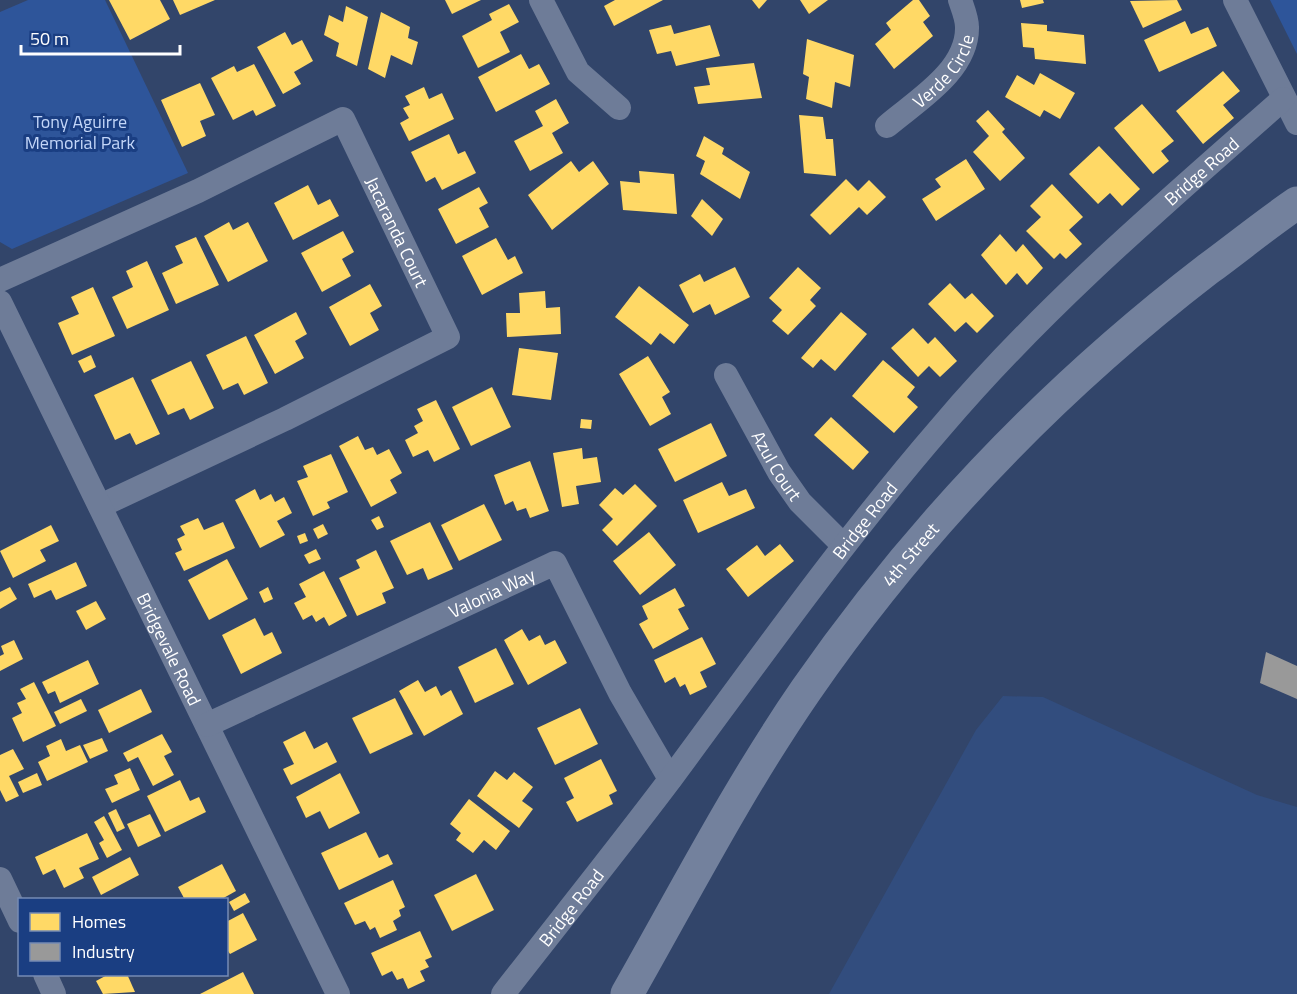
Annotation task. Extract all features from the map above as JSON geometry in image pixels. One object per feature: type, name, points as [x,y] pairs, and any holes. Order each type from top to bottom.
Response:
[{"type":"main road","name":"4th Street","points":[[627,994],[755,770],[806,691],[868,606],[932,529],[973,481],[1044,409],[1158,308],[1297,203]]},
{"type":"street","points":[[541,0],[578,72],[619,108]]},
{"type":"street","name":"Verde Circle","points":[[887,126],[942,78],[959,56],[967,30],[960,0]]},
{"type":"street","points":[[1235,0],[1297,123]]},
{"type":"street","name":"Bridge Road","points":[[503,994],[670,779],[843,544],[943,424],[1039,322],[1147,219],[1283,99]]},
{"type":"street","name":"Jacaranda Court","points":[[0,280],[198,192],[343,119],[448,337],[285,419],[100,506]]},
{"type":"street","name":"Bridgevale Road","points":[[0,302],[338,994]]},
{"type":"street","name":"Azul Court","points":[[726,375],[778,472],[800,502],[843,544]]},
{"type":"street","name":"Valonia Way","points":[[207,725],[555,563],[621,693],[670,779]]},
{"type":"street","points":[[0,879],[18,917]]},
{"type":"street","points":[[45,976],[54,994]]},
{"type":"green space","name":"Tony Aguirre Memorial Park","points":[[28,0],[105,0],[188,173],[12,249],[0,242],[0,12]]},
{"type":"green space","points":[[1270,0],[1297,0],[1297,54]]},
{"type":"shaded area","points":[[1003,696],[1043,697],[1257,795],[1297,807],[1297,994],[829,994],[976,730]]},
{"type":"building: Homes","points":[[109,0],[160,0],[170,19],[130,40]]},
{"type":"building: Homes","points":[[173,0],[215,0],[180,15]]},
{"type":"building: Homes","points":[[445,0],[481,0],[452,14]]},
{"type":"building: Homes","points":[[615,0],[663,0],[614,26],[604,6]]},
{"type":"building: Homes","points":[[752,0],[767,0],[759,9]]},
{"type":"building: Homes","points":[[800,0],[828,0],[809,14]]},
{"type":"building: Homes","points":[[913,0],[919,0],[930,16],[923,22],[933,36],[894,69],[875,44],[891,30],[886,23]]},
{"type":"building: Homes","points":[[1020,0],[1043,0],[1044,3],[1022,8]]},
{"type":"building: Homes","points":[[1177,0],[1182,10],[1143,28],[1130,1]]},
{"type":"building: Homes","points":[[509,4],[519,22],[500,32],[510,52],[478,68],[462,36],[492,20],[489,14]]},
{"type":"building: Homes","points":[[346,6],[368,17],[357,66],[336,56],[339,43],[324,35],[329,15],[343,22]]},
{"type":"building: Homes","points":[[381,12],[410,27],[408,38],[418,42],[412,65],[391,55],[385,78],[368,69]]},
{"type":"building: Homes","points":[[1185,21],[1191,34],[1208,27],[1217,46],[1159,72],[1144,40]]},
{"type":"building: Homes","points":[[1021,23],[1047,25],[1047,31],[1084,35],[1086,64],[1035,59],[1034,48],[1023,47]]},
{"type":"building: Homes","points":[[671,25],[674,34],[710,25],[720,56],[676,66],[671,51],[657,54],[649,30]]},
{"type":"building: Homes","points":[[285,32],[292,45],[302,40],[313,61],[294,72],[301,84],[283,94],[257,47]]},
{"type":"building: Homes","points":[[807,39],[854,55],[850,87],[835,82],[832,108],[806,99],[809,77],[803,74]]},
{"type":"building: Homes","points":[[521,54],[529,69],[539,64],[550,84],[496,112],[478,77]]},
{"type":"building: Homes","points":[[754,63],[762,98],[698,104],[694,87],[710,85],[706,68]]},
{"type":"building: Homes","points":[[254,64],[276,106],[256,116],[253,110],[233,120],[211,78],[234,66],[237,72]]},
{"type":"building: Homes","points":[[1223,71],[1240,91],[1223,105],[1234,118],[1203,144],[1176,111]]},
{"type":"building: Homes","points":[[1040,73],[1075,93],[1060,119],[1044,110],[1040,117],[1005,97],[1017,75],[1034,85]]},
{"type":"building: Homes","points":[[200,83],[215,115],[200,121],[206,136],[182,147],[161,100]]},
{"type":"building: Homes","points":[[424,87],[429,99],[442,93],[454,119],[409,141],[400,123],[409,118],[403,108],[410,105],[405,96]]},
{"type":"building: Homes","points":[[556,99],[569,123],[552,133],[563,153],[530,171],[514,141],[543,126],[535,111]]},
{"type":"building: Homes","points":[[1142,104],[1174,141],[1161,151],[1169,161],[1153,174],[1114,128]]},
{"type":"building: Homes","points":[[988,110],[1005,129],[1002,132],[1025,158],[1000,181],[973,152],[989,136],[976,121]]},
{"type":"building: Homes","points":[[799,115],[823,117],[826,139],[833,139],[836,176],[804,173]]},
{"type":"building: Homes","points":[[449,134],[458,154],[465,151],[476,173],[442,190],[435,177],[426,182],[411,152]]},
{"type":"building: Homes","points":[[704,136],[724,148],[722,154],[750,172],[740,199],[700,174],[705,161],[696,156]]},
{"type":"building: Homes","points":[[1099,146],[1140,189],[1122,206],[1110,193],[1098,204],[1069,174]]},
{"type":"building: Homes","points":[[966,159],[985,189],[936,221],[922,199],[941,187],[935,179]]},
{"type":"building: Homes","points":[[571,161],[579,172],[593,161],[609,184],[552,230],[528,195]]},
{"type":"building: Homes","points":[[639,171],[674,174],[677,214],[623,210],[620,181],[640,183]]},
{"type":"building: Homes","points":[[846,179],[858,191],[869,180],[886,197],[867,215],[859,207],[830,235],[810,215]]},
{"type":"building: Homes","points":[[1052,184],[1083,217],[1069,230],[1082,244],[1066,259],[1060,253],[1054,259],[1026,231],[1041,217],[1030,206]]},
{"type":"building: Homes","points":[[308,185],[318,205],[330,199],[339,216],[293,240],[274,203]]},
{"type":"building: Homes","points":[[479,187],[488,203],[479,208],[489,227],[456,244],[438,209]]},
{"type":"building: Homes","points":[[702,199],[723,219],[712,236],[691,216]]},
{"type":"building: Homes","points":[[229,222],[233,230],[248,222],[268,261],[228,282],[204,236]]},
{"type":"building: Homes","points":[[343,231],[354,252],[342,259],[351,276],[322,292],[301,253]]},
{"type":"building: Homes","points":[[1000,234],[1016,252],[1023,244],[1043,268],[1027,285],[1017,273],[1006,285],[981,255]]},
{"type":"building: Homes","points":[[196,237],[219,285],[176,304],[162,273],[183,263],[175,246]]},
{"type":"building: Homes","points":[[496,238],[508,260],[515,256],[523,273],[482,295],[462,256]]},
{"type":"building: Homes","points":[[147,261],[169,310],[127,329],[112,297],[133,287],[126,271]]},
{"type":"building: Homes","points":[[735,267],[750,297],[715,315],[710,304],[693,313],[679,285],[700,274],[704,282]]},
{"type":"building: Homes","points":[[798,267],[821,288],[810,300],[816,306],[788,335],[772,321],[782,310],[769,298]]},
{"type":"building: Homes","points":[[950,283],[965,299],[972,293],[994,316],[977,333],[966,322],[955,332],[928,304]]},
{"type":"building: Homes","points":[[370,284],[382,306],[370,313],[379,330],[350,346],[329,307]]},
{"type":"building: Homes","points":[[639,286],[689,325],[674,344],[660,333],[651,345],[615,317]]},
{"type":"building: Homes","points":[[93,287],[115,336],[72,355],[58,323],[79,314],[71,297]]},
{"type":"building: Homes","points":[[545,291],[546,308],[560,307],[561,334],[507,337],[506,313],[520,313],[519,293]]},
{"type":"building: Homes","points":[[296,312],[307,334],[295,341],[304,358],[275,374],[254,335]]},
{"type":"building: Homes","points":[[841,312],[867,334],[835,371],[821,359],[813,368],[801,358]]},
{"type":"building: Homes","points":[[913,328],[928,344],[935,337],[957,361],[940,377],[929,366],[918,377],[891,348]]},
{"type":"building: Homes","points":[[246,336],[268,383],[244,395],[238,383],[223,390],[206,355]]},
{"type":"building: Homes","points":[[519,348],[558,353],[551,400],[512,395]]},
{"type":"building: Homes","points":[[91,355],[96,367],[84,373],[78,361]]},
{"type":"building: Homes","points":[[648,356],[670,392],[662,397],[671,414],[650,426],[619,374]]},
{"type":"building: Homes","points":[[883,360],[915,387],[907,397],[918,407],[894,433],[852,396]]},
{"type":"building: Homes","points":[[191,361],[214,408],[190,420],[184,408],[168,415],[151,380]]},
{"type":"building: Homes","points":[[133,377],[160,434],[136,445],[130,433],[115,440],[94,395]]},
{"type":"building: Homes","points":[[492,387],[511,427],[471,446],[452,407]]},
{"type":"building: Homes","points":[[436,400],[460,449],[434,462],[428,450],[413,457],[405,440],[418,433],[414,426],[423,421],[417,409]]},
{"type":"building: Homes","points":[[831,417],[869,452],[853,470],[814,435]]},
{"type":"building: Homes","points":[[581,419],[592,420],[591,429],[580,428]]},
{"type":"building: Homes","points":[[711,423],[727,456],[675,482],[658,449]]},
{"type":"building: Homes","points":[[358,436],[365,450],[373,447],[377,455],[389,449],[402,473],[390,480],[397,493],[371,507],[339,446]]},
{"type":"building: Homes","points":[[582,448],[583,459],[597,457],[601,482],[576,486],[579,504],[562,507],[553,453]]},
{"type":"building: Homes","points":[[331,454],[348,492],[327,502],[330,508],[313,516],[297,481],[308,477],[303,466]]},
{"type":"building: Homes","points":[[530,461],[549,511],[530,518],[526,508],[517,511],[513,501],[505,505],[494,475]]},
{"type":"building: Homes","points":[[722,482],[729,496],[746,489],[755,508],[698,533],[683,500]]},
{"type":"building: Homes","points":[[635,484],[657,506],[617,546],[602,530],[613,519],[599,505],[615,488],[623,495]]},
{"type":"building: Homes","points":[[255,489],[260,500],[271,494],[275,502],[284,497],[292,513],[277,521],[285,535],[260,548],[235,500]]},
{"type":"building: Homes","points":[[484,504],[502,540],[459,561],[441,525]]},
{"type":"building: Homes","points":[[379,516],[384,527],[377,530],[371,520]]},
{"type":"building: Homes","points":[[198,518],[204,530],[223,522],[235,548],[184,571],[175,553],[182,550],[177,539],[185,535],[180,526]]},
{"type":"building: Homes","points":[[430,522],[453,569],[428,580],[423,568],[407,575],[390,541]]},
{"type":"building: Homes","points":[[323,524],[328,534],[318,539],[313,529]]},
{"type":"building: Homes","points":[[51,525],[59,541],[40,550],[46,561],[13,578],[0,551]]},
{"type":"building: Homes","points":[[649,532],[676,565],[640,595],[613,561]]},
{"type":"building: Homes","points":[[305,533],[308,541],[300,544],[297,536]]},
{"type":"building: Homes","points":[[780,544],[794,561],[748,597],[726,569],[757,545],[765,556]]},
{"type":"building: Homes","points":[[316,549],[321,559],[309,564],[304,555]]},
{"type":"building: Homes","points":[[376,550],[394,588],[382,593],[386,603],[357,616],[339,578],[360,568],[356,560]]},
{"type":"building: Homes","points":[[227,559],[248,599],[209,620],[188,580]]},
{"type":"building: Homes","points":[[76,562],[87,586],[56,600],[51,590],[34,598],[28,584]]},
{"type":"building: Homes","points":[[324,571],[347,616],[329,626],[324,617],[316,622],[312,615],[303,620],[294,603],[306,597],[299,584]]},
{"type":"building: Homes","points":[[10,587],[17,599],[0,609],[0,592]]},
{"type":"building: Homes","points":[[268,587],[273,599],[264,603],[259,592]]},
{"type":"building: Homes","points":[[675,588],[685,606],[678,609],[689,629],[653,649],[639,624],[648,619],[642,606]]},
{"type":"building: Homes","points":[[96,601],[106,619],[86,630],[76,611]]},
{"type":"building: Homes","points":[[255,618],[264,636],[272,632],[282,653],[241,674],[222,635]]},
{"type":"building: Homes","points":[[522,629],[529,641],[540,635],[545,645],[555,640],[567,663],[528,685],[504,640]]},
{"type":"building: Homes","points":[[702,637],[716,664],[700,672],[707,687],[690,695],[685,684],[680,687],[675,677],[665,683],[654,660]]},
{"type":"building: Homes","points":[[14,640],[23,659],[0,671],[0,656],[4,654],[1,646]]},
{"type":"building: Homes","points":[[496,648],[514,684],[475,703],[458,667]]},
{"type":"building: Homes","points":[[88,660],[99,684],[60,703],[55,691],[48,694],[42,682]]},
{"type":"building: Homes","points":[[418,680],[425,692],[436,686],[441,696],[451,690],[463,714],[424,736],[399,691]]},
{"type":"building: Homes","points":[[34,682],[56,726],[23,742],[12,718],[22,713],[17,703],[26,699],[20,689]]},
{"type":"building: Homes","points":[[141,689],[152,712],[109,733],[98,710]]},
{"type":"building: Homes","points":[[395,698],[413,734],[370,754],[352,718]]},
{"type":"building: Homes","points":[[81,699],[87,711],[60,724],[54,712]]},
{"type":"building: Homes","points":[[580,708],[598,744],[555,765],[537,728]]},
{"type":"building: Homes","points":[[305,731],[314,749],[327,742],[337,762],[291,785],[283,769],[294,764],[283,742]]},
{"type":"building: Homes","points":[[162,734],[172,752],[164,756],[174,775],[153,786],[138,757],[128,762],[123,753]]},
{"type":"building: Homes","points":[[102,738],[108,751],[90,759],[83,745]]},
{"type":"building: Homes","points":[[61,739],[66,751],[80,745],[88,762],[47,781],[38,762],[50,756],[46,746]]},
{"type":"building: Homes","points":[[13,749],[24,769],[9,776],[19,796],[6,802],[0,790],[0,755]]},
{"type":"building: Homes","points":[[601,759],[617,791],[609,795],[613,804],[577,822],[566,802],[574,798],[564,778]]},
{"type":"building: Homes","points":[[130,768],[140,790],[112,803],[105,789],[118,784],[114,775]]},
{"type":"building: Homes","points":[[495,771],[507,780],[514,772],[533,787],[522,801],[533,809],[519,828],[477,796]]},
{"type":"building: Homes","points":[[37,773],[42,785],[23,793],[18,782]]},
{"type":"building: Homes","points":[[340,773],[360,813],[329,829],[320,811],[306,818],[296,797]]},
{"type":"building: Homes","points":[[180,780],[190,801],[199,797],[206,812],[165,832],[147,796]]},
{"type":"building: Homes","points":[[469,799],[510,831],[496,850],[484,840],[473,853],[456,840],[461,833],[450,824]]},
{"type":"building: Homes","points":[[116,809],[125,828],[117,832],[108,813]]},
{"type":"building: Homes","points":[[150,814],[161,836],[138,847],[127,824]]},
{"type":"building: Homes","points":[[104,816],[122,850],[107,858],[99,843],[104,840],[94,822]]},
{"type":"building: Homes","points":[[366,832],[379,858],[388,854],[393,864],[339,890],[321,853]]},
{"type":"building: Homes","points":[[87,833],[99,859],[79,868],[84,878],[64,888],[55,869],[43,875],[35,857]]},
{"type":"building: Homes","points":[[130,857],[139,875],[101,895],[92,877]]},
{"type":"building: Homes","points":[[222,864],[236,891],[224,898],[184,898],[178,887]]},
{"type":"building: Homes","points":[[476,874],[494,910],[452,931],[434,895]]},
{"type":"building: Homes","points":[[393,880],[405,907],[399,910],[401,916],[393,921],[397,930],[380,938],[375,927],[370,930],[365,921],[355,925],[344,903]]},
{"type":"building: Homes","points":[[245,893],[250,902],[234,911],[229,902]]},
{"type":"building: Homes","points":[[243,913],[257,940],[230,954],[228,951],[228,921]]},
{"type":"building: Homes","points":[[420,931],[432,957],[425,960],[429,967],[420,971],[425,981],[408,989],[403,978],[397,980],[392,971],[382,976],[371,953]]},
{"type":"building: Homes","points":[[243,972],[254,994],[200,994]]},
{"type":"building: Homes","points":[[105,976],[128,976],[135,992],[103,994],[96,981]]},
{"type":"building: Industry","points":[[1266,652],[1297,666],[1297,699],[1260,683]]}]
